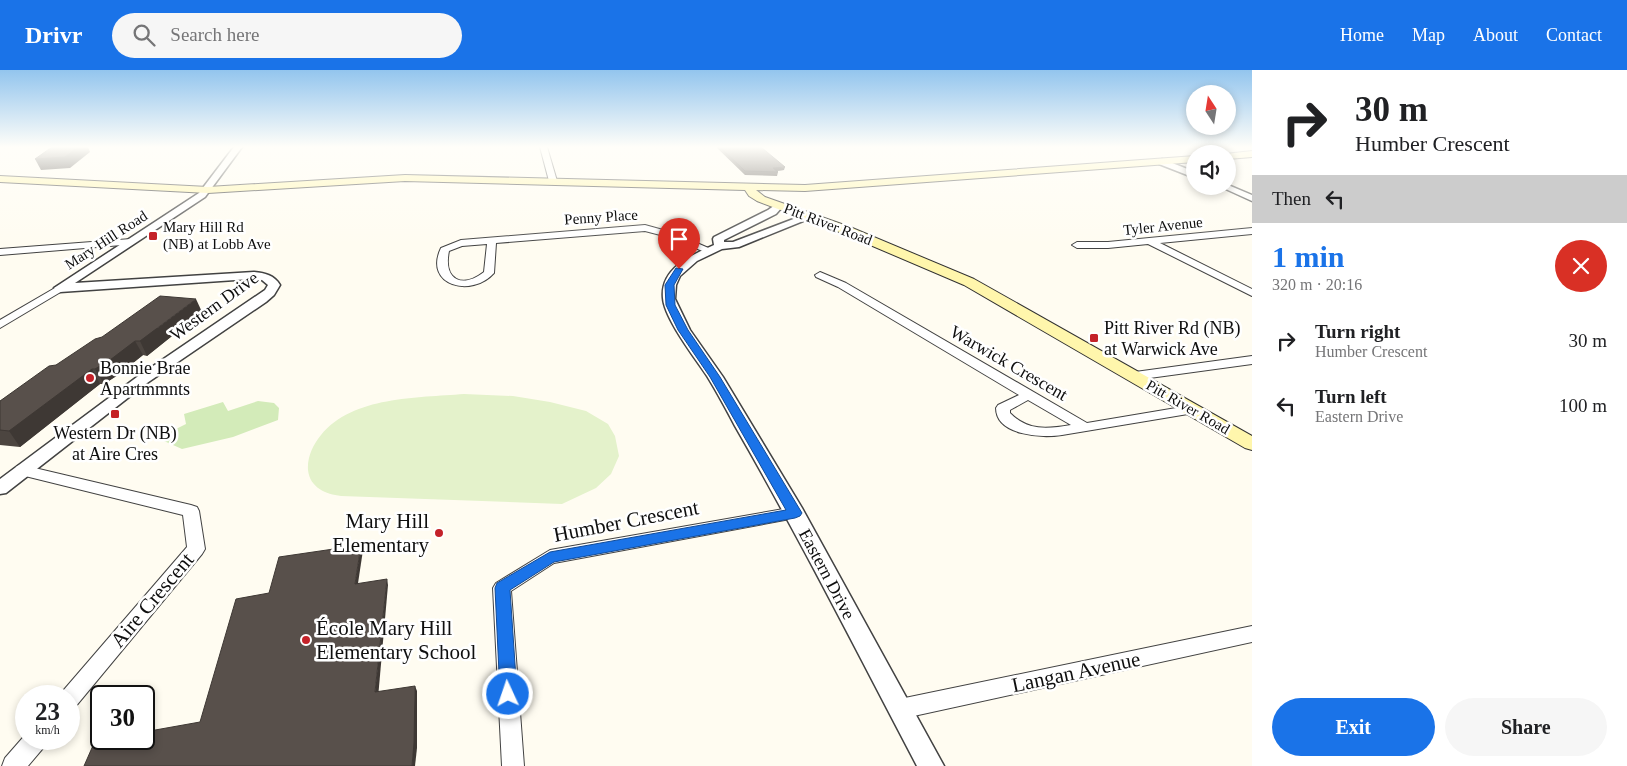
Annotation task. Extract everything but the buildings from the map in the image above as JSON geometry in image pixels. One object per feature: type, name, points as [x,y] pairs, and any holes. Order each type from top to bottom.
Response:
[{"type":"main road","points":[[9,179],[208,190],[381,179]]},
{"type":"main road","points":[[478,179],[749,187],[827,187],[928,179]]},
{"type":"main road","name":"Pitt River Road","points":[[749,187],[755,196],[778,206],[969,282],[1194,409],[1252,444]]},
{"type":"street","name":"Mary Hill Road","points":[[0,325],[195,200],[208,190],[215,179]]},
{"type":"street","points":[[1236,191],[1252,198]]},
{"type":"street","name":"Eastern Drive","points":[[714,248],[718,239],[772,212],[778,206]]},
{"type":"street","name":"Eastern Drive","points":[[808,217],[735,245],[714,248],[685,264],[675,274],[670,285],[671,305],[683,330],[715,377],[795,513],[931,766]]},
{"type":"street","name":"Penny Place","points":[[492,240],[489,273],[486,276],[464,282],[452,282],[445,277],[443,274],[443,254],[447,247],[461,243],[492,240],[645,228],[714,248]]},
{"type":"street","name":"Tyler Avenue","points":[[1077,245],[1108,245],[1252,231]]},
{"type":"street","points":[[1150,241],[1252,293]]},
{"type":"street","points":[[0,252],[131,242]]},
{"type":"street","name":"Warwick Crescent","points":[[820,274],[842,285],[1086,428]]},
{"type":"street","name":"Western Drive","points":[[0,488],[156,371],[262,299],[270,292],[274,285],[273,281],[267,278],[246,275],[60,288]]},
{"type":"street","points":[[1135,376],[1252,360]]},
{"type":"street","points":[[1029,395],[1003,408],[1003,414],[1018,429],[1031,433],[1086,428],[1194,409]]},
{"type":"street","name":"Aire Crescent","points":[[22,470],[192,511],[196,549],[80,686]]},
{"type":"street","name":"Humber Crescent","points":[[513,766],[502,588],[550,557],[795,513]]},
{"type":"street","name":"Langan Avenue","points":[[900,709],[1252,634]]},
{"type":"street","points":[[12,766],[26,750]]},
{"type":"green space","points":[[464,394],[513,396],[550,402],[586,411],[608,424],[615,436],[619,456],[611,474],[596,488],[562,504],[341,496],[324,492],[315,486],[309,476],[308,465],[313,447],[321,435],[334,422],[350,413],[387,401]]},
{"type":"green space","points":[[258,401],[274,403],[279,408],[278,420],[233,437],[182,449],[164,441],[170,432],[186,424],[184,414],[223,402],[228,411]]},
{"type":"place","name":"Mary Hill Rd (NB) at Lobb Ave","points":[[153,236]]},
{"type":"place","name":"Pitt River Rd (NB) at Warwick Ave","points":[[1094,338]]},
{"type":"place","name":"Bonnie Brae Apartmmnts","points":[[90,378]]},
{"type":"place","name":"Western Dr (NB) at Aire Cres","points":[[115,414]]},
{"type":"place","name":"Mary Hill Elementary","points":[[439,533]]},
{"type":"place","name":"École Mary Hill Elementary School","points":[[306,640]]},
{"type":"route","points":[[508,694],[502,588],[534,567],[550,557],[795,513],[715,377],[683,330],[671,305],[669,299],[670,285],[679,269]]}]
